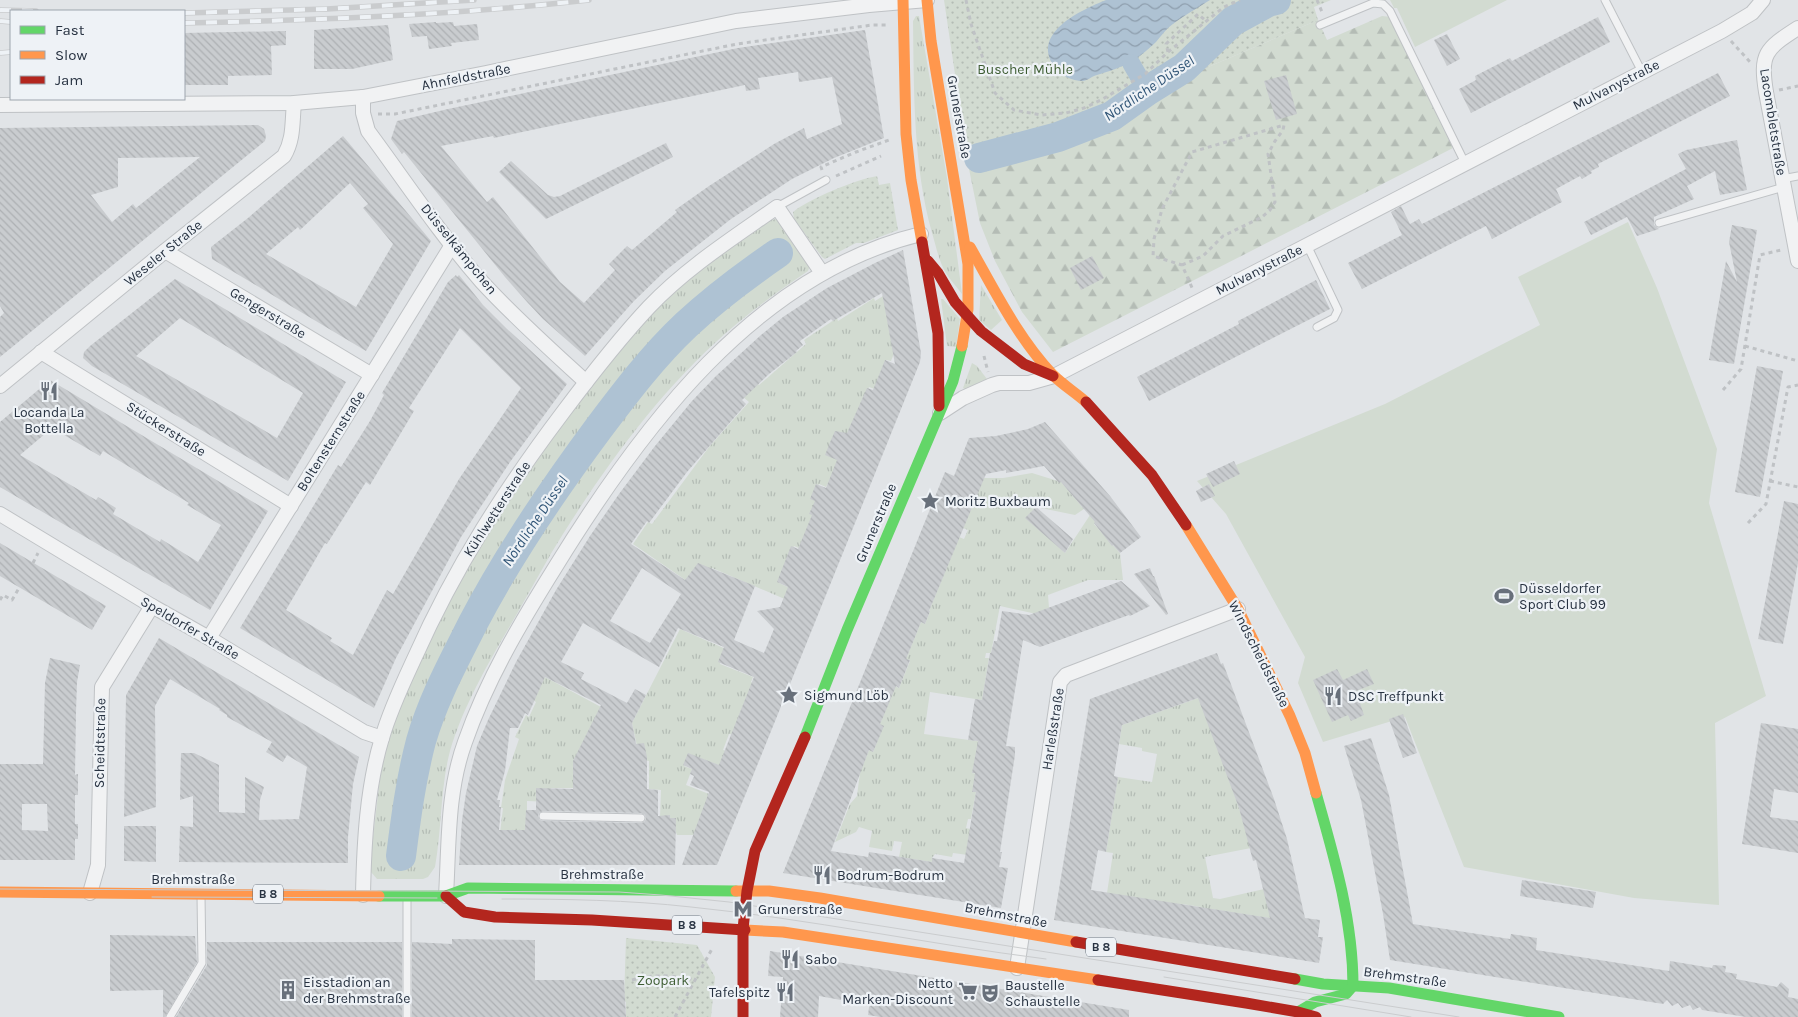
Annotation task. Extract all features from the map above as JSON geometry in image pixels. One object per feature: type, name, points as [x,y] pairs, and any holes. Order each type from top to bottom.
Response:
[{"type":"main road","name":"Grunerstraße","points":[[743,1017],[743,929],[747,890],[755,851],[797,756],[847,630],[959,366],[968,316],[969,283],[964,236],[931,41],[927,0]]},
{"type":"main road","name":"Grunerstraße","points":[[903,1],[906,134],[911,180],[938,333],[940,413]]},
{"type":"main road","name":"Windscheidstraße","points":[[964,236],[1010,319],[1054,376],[1096,412],[1152,475],[1185,523],[1238,609],[1290,716],[1305,753],[1342,889],[1353,961],[1353,986]]},
{"type":"main road","name":"Windscheidstraße","points":[[925,258],[938,273],[955,302],[982,331],[1024,364],[1054,376]]},
{"type":"main road","name":"Brehmstraße","points":[[0,892],[446,896],[468,888],[769,891],[820,898],[1323,984],[1373,985],[1559,1017]]},
{"type":"main road","name":"B 8","points":[[446,896],[464,912],[495,917],[592,920],[783,932],[1298,1012],[1316,1017]]},
{"type":"main road","points":[[1298,1012],[1315,1002],[1346,994],[1353,986]]},
{"type":"street","name":"Ahnfeldstraße","points":[[0,105],[294,103],[363,96],[486,73],[736,20],[903,1],[927,0]]},
{"type":"street","name":"Mulvanystraße","points":[[1054,376],[1722,31],[1752,13],[1763,0]]},
{"type":"street","name":"Lacombletstraße","points":[[1797,254],[1766,92],[1763,65],[1764,58],[1771,48],[1798,28]]},
{"type":"street","name":"Düsselkämpchen","points":[[363,96],[363,113],[368,131],[452,245],[480,280],[515,316],[586,382]]},
{"type":"street","name":"Weseler Straße","points":[[0,386],[284,156],[292,137],[294,103]]},
{"type":"street","points":[[777,207],[822,273]]},
{"type":"street","name":"Kühlwetterstraße","points":[[363,895],[369,802],[382,738],[423,639],[446,592],[485,524],[536,447],[586,382],[649,307],[686,273],[777,207]]},
{"type":"street","points":[[446,896],[453,793],[464,743],[497,668],[574,537],[623,465],[652,426],[706,364],[746,327],[822,273],[866,252],[899,239],[920,234]]},
{"type":"street","name":"Boltensternstraße","points":[[210,638],[452,245]]},
{"type":"street","name":"Gengerstraße","points":[[165,251],[372,375]]},
{"type":"street","name":"Stückerstraße","points":[[41,352],[291,506]]},
{"type":"street","points":[[940,413],[963,398],[992,385],[999,383],[1029,383],[1054,376]]},
{"type":"street","name":"Speldorfer Straße","points":[[0,514],[152,606],[210,638],[364,732],[382,738]]},
{"type":"street","name":"Scheidtstraße","points":[[90,893],[98,865],[102,687],[152,606]]},
{"type":"street","name":"Harleßstraße","points":[[1017,968],[1060,682],[1066,675],[1238,609]]},
{"type":"lane","points":[[1604,0],[1642,72]]},
{"type":"lane","points":[[1320,25],[1373,3],[1383,4],[1390,11],[1464,163]]},
{"type":"lane","points":[[1659,223],[1783,183],[1798,176]]},
{"type":"lane","name":"Kühlwetterstraße","points":[[777,207],[826,180]]},
{"type":"lane","points":[[1307,245],[1338,310],[1334,318],[1317,327]]},
{"type":"lane","points":[[543,816],[641,818]]},
{"type":"lane","points":[[170,1017],[202,963],[201,894]]},
{"type":"lane","points":[[407,896],[407,1017]]},
{"type":"path","points":[[966,0],[971,24],[995,93],[1014,110],[1036,114],[1066,113],[1092,104],[1145,74],[1168,52],[1206,21],[1224,7],[1240,0]]},
{"type":"path","points":[[1168,52],[1166,44],[1198,14],[1206,21]]},
{"type":"path","points":[[1722,31],[1748,61],[1763,65]]},
{"type":"path","points":[[1182,265],[1204,256],[1223,236],[1262,217],[1270,210],[1275,202],[1268,154],[1284,126],[1192,152],[1162,210],[1154,239],[1153,256],[1182,265],[1198,302]]},
{"type":"path","points":[[881,156],[826,180],[821,167],[906,134]]},
{"type":"path","points":[[1723,390],[1741,369],[1760,255],[1797,254]]},
{"type":"path","points":[[1745,346],[1798,361]]},
{"type":"path","points":[[1748,523],[1766,504],[1788,387],[1798,385]]},
{"type":"path","points":[[1770,481],[1798,487]]},
{"type":"path","points":[[0,600],[3,595],[12,600],[19,588]]},
{"type":"path","points":[[675,1017],[714,947]]},
{"type":"path","points":[[632,980],[659,976],[696,980]]},
{"type":"green space","name":"Buscher Mühle","points":[[944,0],[1331,0],[1314,7],[1318,20],[969,169]]},
{"type":"green space","points":[[1390,0],[1507,0],[1415,47],[1397,8],[1394,8]]},
{"type":"green space","points":[[916,16],[919,16],[947,178],[962,294],[946,273],[940,259],[932,233],[921,181],[914,102],[913,21]]},
{"type":"green space","points":[[1382,16],[1391,17],[1453,148],[1053,352],[1022,312],[995,261],[980,223],[969,169],[1318,20],[1327,40]]},
{"type":"green space","points":[[877,176],[879,185],[890,183],[898,230],[864,243],[856,243],[825,259],[794,219],[793,212],[834,190]]},
{"type":"green space","points":[[777,219],[810,265],[808,271],[746,316],[703,354],[680,377],[618,453],[563,534],[489,662],[463,715],[447,765],[435,867],[428,877],[423,879],[377,879],[371,872],[370,863],[381,769],[388,739],[407,687],[446,605],[499,515],[590,385],[648,317],[718,256],[769,220]]},
{"type":"green space","name":"Düsseldorfer Sport Club 99","points":[[1628,222],[1657,288],[1717,449],[1709,503],[1766,696],[1715,723],[1719,905],[1634,898],[1464,867],[1405,717],[1323,742],[1298,683],[1305,657],[1226,514],[1197,481],[1385,404],[1540,325],[1518,277]]},
{"type":"green space","points":[[981,285],[1002,320],[991,330],[979,320]]},
{"type":"green space","points":[[883,296],[895,351],[891,361],[886,360],[878,381],[880,391],[869,387],[840,461],[826,487],[819,484],[813,499],[820,502],[806,551],[794,546],[779,583],[792,589],[787,600],[712,568],[700,590],[633,544],[648,522],[652,524],[709,447],[749,402],[743,397],[757,383],[759,385],[806,344],[804,340],[837,318],[838,321],[874,298],[875,301]]},
{"type":"green space","points":[[941,299],[960,319],[956,347],[947,346]]},
{"type":"green space","points":[[972,363],[977,366],[987,379],[965,389],[963,388]]},
{"type":"green space","points":[[1032,473],[1061,482],[1084,509],[1075,515],[1036,507],[1026,518],[1065,553],[1090,515],[1096,522],[1094,524],[1120,553],[1123,580],[1088,580],[1048,595],[1049,608],[1043,610],[1045,614],[1041,615],[1000,606],[991,653],[986,653],[985,658],[989,658],[982,700],[930,692],[924,734],[984,742],[972,773],[979,774],[973,792],[976,792],[971,819],[968,819],[966,828],[970,829],[968,855],[953,853],[952,857],[935,854],[932,862],[899,857],[902,842],[894,841],[892,851],[869,847],[872,831],[859,827],[856,832],[835,842],[850,804],[857,796],[860,772],[869,750],[873,752],[883,726],[880,724],[895,686],[899,688],[910,661],[906,659],[921,622],[925,624],[959,537],[964,539],[968,530],[963,528],[983,478],[1003,478]]},
{"type":"green space","points":[[680,629],[726,649],[720,664],[753,677],[751,682],[757,685],[734,735],[729,734],[723,750],[727,751],[721,766],[689,754],[684,766],[692,769],[686,785],[709,794],[695,835],[677,835],[671,818],[660,818],[661,790],[649,789],[649,761],[640,760],[632,723]]},
{"type":"green space","points":[[545,677],[601,707],[578,788],[551,788],[551,802],[527,801],[527,832],[500,833],[505,780],[519,739],[515,737],[526,715],[529,717],[536,702],[533,700]]},
{"type":"green space","points":[[1201,697],[1251,848],[1205,857],[1213,898],[1220,899],[1264,889],[1276,919],[1201,909],[1201,907],[1182,904],[1180,908],[1107,893],[1113,853],[1106,852],[1118,777],[1152,782],[1157,754],[1142,751],[1142,748],[1119,744],[1122,725]]},
{"type":"green space","name":"Zoopark","points":[[626,938],[697,945],[715,977],[711,1017],[626,1017],[626,1002],[624,1001]]},
{"type":"water","points":[[1106,0],[1210,0],[1173,24],[1149,49],[1129,63],[1083,81],[1067,77],[1054,66],[1049,54],[1049,43],[1054,33],[1072,17]]},
{"type":"building","points":[[1598,17],[1610,42],[1471,113],[1459,89],[1476,80],[1475,76],[1510,58],[1512,61]]},
{"type":"building","points":[[453,22],[454,26],[477,24],[479,40],[451,43],[452,46],[429,49],[427,36],[412,37],[409,24]]},
{"type":"building","points":[[388,25],[393,60],[352,69],[314,69],[314,30]]},
{"type":"building","points":[[865,30],[884,138],[834,158],[792,179],[731,219],[665,271],[634,301],[585,356],[543,319],[528,303],[404,152],[402,154],[391,139],[397,121],[738,48]],"holes":[[[798,72],[799,82],[832,77],[842,124],[807,139],[804,128],[774,144],[709,186],[675,210],[677,212],[632,250],[627,246],[609,264],[615,270],[584,303],[560,282],[493,197],[487,202],[441,146],[493,136],[494,138],[745,85],[746,91],[760,89],[758,78]]]},
{"type":"building","points":[[286,31],[286,45],[271,46],[272,75],[228,76],[228,85],[185,85],[185,33]]},
{"type":"building","points":[[1447,34],[1460,59],[1447,66],[1434,40]]},
{"type":"building","points":[[1718,73],[1730,96],[1598,164],[1599,167],[1582,179],[1580,176],[1556,189],[1562,202],[1492,239],[1486,226],[1362,289],[1348,263],[1402,235],[1391,212],[1401,206],[1410,224],[1419,219],[1422,224]]},
{"type":"building","points":[[1286,75],[1297,114],[1276,120],[1264,81]]},
{"type":"building","points":[[258,125],[264,129],[266,136],[265,141],[0,357],[0,317],[4,313],[0,306],[0,128]],"holes":[[[200,157],[136,208],[133,204],[112,222],[91,195],[118,187],[118,158]]]},
{"type":"building","points":[[343,136],[431,241],[366,351],[212,259],[211,247],[248,218]],"holes":[[[350,183],[368,204],[363,208],[393,244],[356,307],[266,254],[298,227],[300,230]]]},
{"type":"building","points":[[1737,140],[1747,190],[1720,195],[1715,171],[1687,186],[1694,199],[1654,217],[1654,225],[1659,229],[1637,236],[1627,217],[1591,235],[1584,222],[1686,169],[1678,154],[1686,150]]},
{"type":"building","points":[[666,143],[673,157],[546,219],[499,172],[511,161],[548,195],[560,196]]},
{"type":"building","points":[[1732,225],[1757,230],[1734,364],[1709,360],[1726,261],[1737,282],[1729,242]]},
{"type":"building","points":[[903,250],[921,353],[920,362],[717,865],[682,865],[709,792],[690,785],[694,776],[690,774],[692,769],[683,765],[688,753],[719,765],[754,677],[718,662],[724,647],[678,628],[659,667],[583,623],[561,662],[584,673],[581,679],[627,703],[635,689],[646,695],[632,723],[636,744],[644,743],[647,757],[647,789],[658,790],[658,816],[670,815],[670,818],[676,818],[675,865],[459,865],[466,793],[477,746],[488,720],[516,662],[556,590],[619,494],[692,401],[761,335],[783,317],[827,288]],"holes":[[[882,293],[895,364],[885,360],[873,390],[867,388],[847,433],[835,431],[825,455],[837,460],[826,488],[816,484],[810,499],[815,501],[809,514],[812,515],[798,549],[791,546],[777,582],[788,587],[780,607],[757,611],[774,629],[764,653],[734,640],[755,586],[698,563],[685,580],[631,544],[687,472],[746,404],[742,400],[769,374],[797,352],[803,345],[800,341],[831,319],[833,321]],[[642,568],[681,594],[650,643],[610,621]],[[545,677],[601,705],[573,761],[573,789],[536,788],[536,810],[526,810],[525,830],[499,830],[501,807],[499,807],[500,800],[497,800],[505,771],[510,728],[518,728],[525,713],[528,715]],[[543,811],[641,813],[645,815],[646,819],[641,823],[543,821],[540,820],[539,813]]]},
{"type":"building","points":[[1092,256],[1104,278],[1081,290],[1070,268]]},
{"type":"building","points":[[456,275],[457,277],[459,275],[483,305],[567,384],[510,462],[461,537],[396,658],[374,708],[240,628],[338,465],[341,467],[370,421],[384,395],[382,393],[448,282]],"holes":[[[460,328],[521,388],[459,479],[393,594],[387,590],[353,655],[330,641],[332,638],[286,610],[325,543],[327,544],[366,482],[370,485],[414,411],[409,408]]]},
{"type":"building","points":[[175,279],[346,382],[288,481],[92,366],[83,358],[84,352]],"holes":[[[180,318],[303,393],[277,438],[136,356]]]},
{"type":"building","points":[[1316,280],[1330,309],[1149,401],[1137,377],[1239,324],[1238,321]]},
{"type":"building","points":[[1757,366],[1783,371],[1760,497],[1735,492]]},
{"type":"building","points":[[50,380],[268,511],[210,610],[0,487],[0,422]],"holes":[[[52,428],[100,456],[103,451],[189,503],[187,505],[221,525],[198,562],[161,539],[160,542],[113,514],[116,508],[98,497],[96,500],[20,455]]]},
{"type":"building","points":[[1045,422],[1110,496],[1141,537],[1120,553],[1112,546],[1095,522],[1061,482],[1059,483],[1044,466],[1006,473],[1006,470],[986,474],[925,624],[921,622],[906,659],[910,660],[899,688],[896,686],[880,724],[884,726],[873,752],[869,750],[831,851],[868,857],[869,852],[932,862],[932,858],[964,863],[976,792],[972,792],[975,773],[972,773],[978,741],[968,740],[975,699],[982,700],[990,653],[994,641],[997,641],[1002,611],[1029,615],[1121,581],[1150,606],[1130,616],[1040,647],[1023,640],[1006,746],[1015,747],[1015,755],[1000,852],[1002,852],[999,867],[1008,868],[1001,908],[783,873],[945,472],[954,476],[969,438],[996,436],[1028,429]]},
{"type":"building","points":[[1234,461],[1240,474],[1213,487],[1206,474]]},
{"type":"building","points":[[1209,484],[1215,496],[1201,502],[1196,491]]},
{"type":"building","points":[[1784,501],[1798,504],[1798,563],[1783,644],[1758,639]]},
{"type":"building","points":[[1036,507],[1073,539],[1065,553],[1025,518]]},
{"type":"building","points":[[0,543],[106,606],[92,630],[0,576]]},
{"type":"building","points":[[1150,568],[1168,614],[1166,615],[1134,574]]},
{"type":"building","points":[[159,638],[359,757],[353,784],[348,837],[348,863],[179,862],[180,826],[193,827],[193,796],[180,800],[181,753],[194,753],[219,765],[219,812],[245,813],[245,777],[264,787],[260,800],[259,820],[299,819],[307,767],[287,755],[283,762],[266,752],[272,742],[227,717],[220,709],[170,679],[155,706],[156,807],[124,817],[126,695]]},
{"type":"building","points":[[1217,653],[1221,664],[1223,663],[1274,799],[1287,839],[1305,918],[1320,920],[1318,937],[1323,937],[1319,963],[1054,920],[1090,699]],"holes":[[[1198,698],[1239,808],[1253,861],[1256,860],[1270,918],[1091,890],[1098,850],[1106,852],[1118,777],[1114,776],[1122,725]]]},
{"type":"building","points":[[50,658],[80,665],[77,682],[76,712],[75,775],[78,774],[78,795],[75,795],[75,824],[78,824],[78,839],[75,839],[75,860],[0,860],[0,764],[43,764],[45,683]],"holes":[[[22,804],[47,804],[48,831],[22,830]]]},
{"type":"building","points":[[1337,669],[1343,680],[1367,669],[1374,684],[1356,691],[1364,715],[1351,721],[1348,715],[1332,722],[1313,680]]},
{"type":"building","points":[[1403,714],[1417,753],[1403,758],[1389,719]]},
{"type":"building","points":[[1761,723],[1798,729],[1798,793],[1774,789],[1770,817],[1798,821],[1798,853],[1742,844]]},
{"type":"building","points":[[1371,738],[1389,795],[1413,924],[1510,939],[1511,934],[1537,938],[1536,950],[1669,971],[1670,961],[1712,968],[1713,965],[1726,966],[1725,972],[1737,974],[1736,979],[1777,987],[1781,982],[1789,989],[1788,997],[1798,999],[1798,1017],[1746,1017],[1702,1010],[1700,1007],[1693,1010],[1690,1005],[1682,1008],[1678,1003],[1672,1006],[1667,1000],[1663,1004],[1390,960],[1361,800],[1344,746]]},
{"type":"building","points":[[124,826],[156,826],[156,862],[124,861]]},
{"type":"building","points":[[1522,880],[1596,892],[1593,908],[1520,896]]},
{"type":"building","points":[[110,935],[195,936],[197,962],[165,1017],[163,1017],[163,990],[110,991]]},
{"type":"building","points":[[452,939],[535,940],[535,980],[624,980],[626,1017],[412,1017],[412,942],[452,944]]},
{"type":"building","name":"Eisstadion an der Brehmstraße","points":[[207,942],[402,942],[402,1017],[176,1017],[207,965]]},
{"type":"building","points":[[770,951],[1129,1010],[1129,1017],[880,1017],[868,1015],[870,1000],[842,996],[841,1000],[819,996],[818,1017],[780,1017],[783,977],[768,976]]},
{"type":"waterway","name":"Nördliche Düssel","points":[[979,158],[1058,137],[1112,116],[1184,68],[1233,21],[1268,2],[1276,0]]},
{"type":"waterway","points":[[1131,63],[1147,91]]},
{"type":"waterway","name":"Nördliche Düssel","points":[[401,856],[414,770],[426,725],[444,680],[487,597],[516,548],[581,452],[651,362],[708,305],[778,253]]},
{"type":"tram line","points":[[0,889],[619,892],[661,895],[729,902],[1459,1017]]},
{"type":"tram line","points":[[152,897],[437,898]]},
{"type":"tram line","points":[[502,899],[597,900],[691,907],[780,918],[1046,959]]},
{"type":"tram line","points":[[1164,977],[1411,1017]]},
{"type":"railway","points":[[185,13],[327,9],[474,0]]},
{"type":"railway","points":[[185,23],[387,16],[488,10],[589,0]]},
{"type":"railway","points":[[0,10],[10,10]]},
{"type":"railway","points":[[0,21],[10,22]]},
{"type":"railway","points":[[0,53],[10,52]]},
{"type":"traffic: fast","points":[[805,737],[847,630],[953,381],[962,346]]},
{"type":"traffic: fast","points":[[1298,1012],[1315,1002],[1346,994],[1353,986],[1350,937],[1346,913],[1336,864],[1316,793]]},
{"type":"traffic: fast","points":[[379,896],[446,896],[468,888],[736,891]]},
{"type":"traffic: fast","points":[[1295,979],[1323,984],[1389,988],[1559,1017]]},
{"type":"traffic: slow","points":[[903,0],[906,134],[911,180],[922,242]]},
{"type":"traffic: slow","points":[[927,0],[931,41],[968,264],[968,309],[962,346]]},
{"type":"traffic: slow","points":[[970,247],[1008,314],[1040,361],[1053,375],[1086,402]]},
{"type":"traffic: slow","points":[[1186,525],[1238,609],[1290,716],[1305,753],[1316,793]]},
{"type":"traffic: slow","points":[[736,891],[769,891],[820,898],[1076,942]]},
{"type":"traffic: slow","points":[[0,892],[379,896]]},
{"type":"traffic: slow","points":[[745,930],[783,932],[1098,980]]},
{"type":"traffic: jam","points":[[922,242],[938,333],[939,406]]},
{"type":"traffic: jam","points":[[928,261],[938,273],[955,302],[981,331],[1024,364],[1053,376]]},
{"type":"traffic: jam","points":[[1086,402],[1152,475],[1186,525]]},
{"type":"traffic: jam","points":[[743,1017],[743,929],[747,891],[755,851],[805,737]]},
{"type":"traffic: jam","points":[[446,896],[464,912],[495,917],[592,920],[745,930]]},
{"type":"traffic: jam","points":[[1076,942],[1295,979]]},
{"type":"traffic: jam","points":[[1098,980],[1246,1003],[1316,1017]]},
{"type":"place","name":"Locanda La Bottella","points":[[49,391]]},
{"type":"place","name":"Moritz Buxbaum","points":[[930,501]]},
{"type":"place","name":"Düsseldorfer Sport Club 99","points":[[1504,596]]},
{"type":"place","name":"Sigmund Löb","points":[[789,695]]},
{"type":"place","name":"DSC Treffpunkt","points":[[1333,696]]},
{"type":"place","name":"Bodrum-Bodrum","points":[[822,875]]},
{"type":"place","name":"Grunerstraße","points":[[743,909]]},
{"type":"place","name":"Sabo","points":[[790,959]]},
{"type":"place","name":"Eisstadion an der Brehmstraße","points":[[288,990]]},
{"type":"place","name":"Netto Marken-Discount","points":[[968,991]]},
{"type":"place","name":"Tafelspitz","points":[[785,992]]},
{"type":"place","name":"Baustelle Schaustelle","points":[[990,993]]}]
